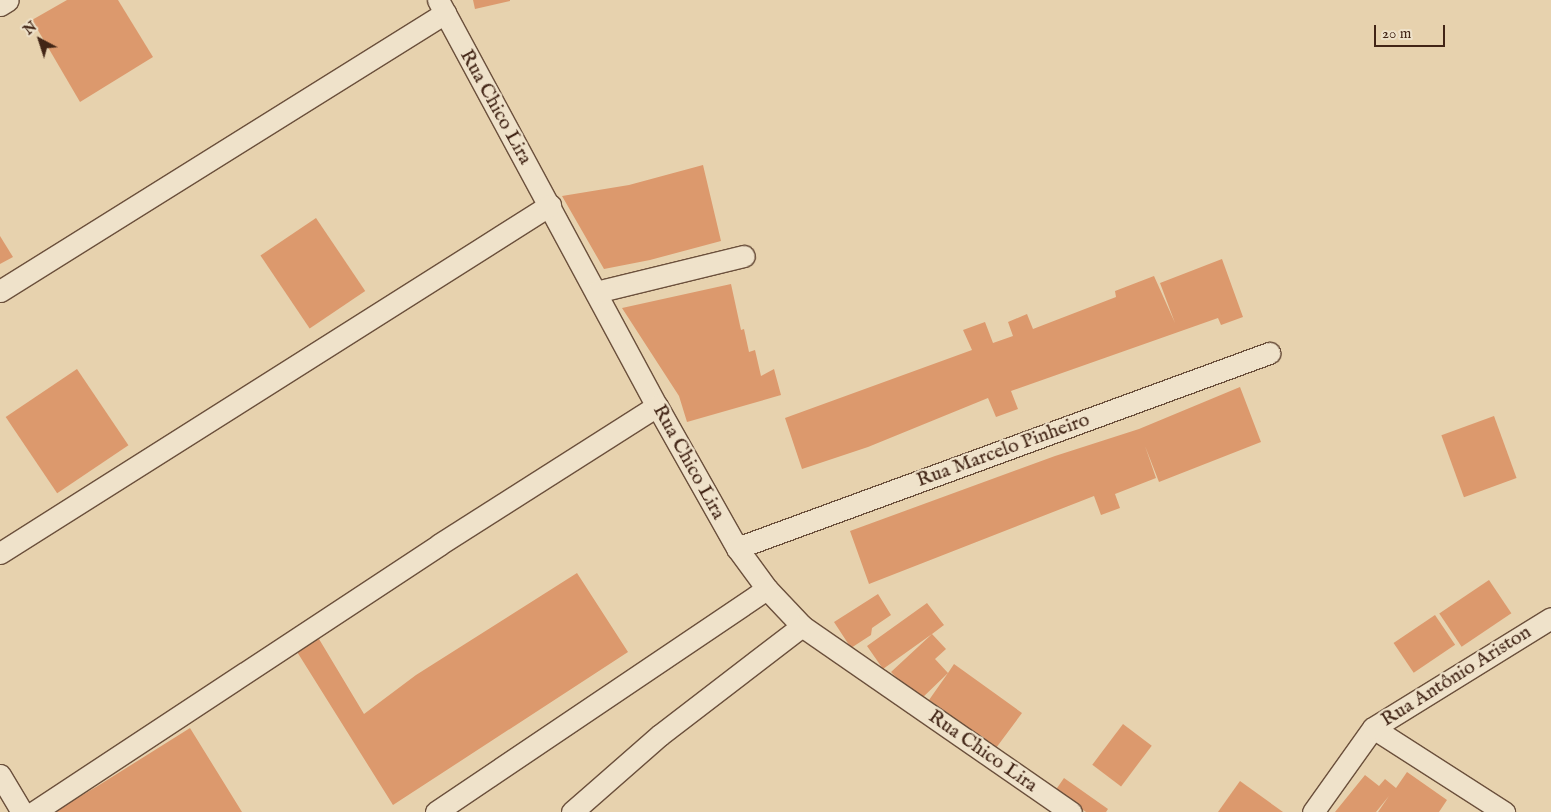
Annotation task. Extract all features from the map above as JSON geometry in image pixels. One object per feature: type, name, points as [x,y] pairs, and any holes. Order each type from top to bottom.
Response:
[{"type":"street","points":[[0,5],[8,0]]},
{"type":"street","points":[[0,292],[441,7]]},
{"type":"street","name":"Rua Chico Lira","points":[[441,7],[550,205],[657,406],[737,548],[766,589],[802,626],[1070,812]]},
{"type":"street","points":[[0,553],[550,205]]},
{"type":"street","points":[[596,292],[744,256]]},
{"type":"street","name":"Rua Marcelo Pinheiro","points":[[737,548],[1269,353]]},
{"type":"street","points":[[34,812],[431,550],[657,406]]},
{"type":"street","points":[[436,812],[766,589]]},
{"type":"street","name":"Rua Antônio Ariston","points":[[1313,812],[1373,728],[1551,618]]},
{"type":"street","points":[[572,812],[660,735],[802,626]]},
{"type":"street","points":[[1373,728],[1504,812]]},
{"type":"street","points":[[0,775],[22,812]]},
{"type":"building","points":[[67,0],[118,0],[153,57],[80,102],[32,20]]},
{"type":"building","points":[[473,0],[510,0],[510,1],[475,9]]},
{"type":"building","points":[[703,165],[721,241],[650,260],[604,269],[562,196],[629,185]]},
{"type":"building","points":[[316,218],[365,291],[310,328],[260,255]]},
{"type":"building","points":[[0,236],[13,257],[0,264]]},
{"type":"building","points":[[1222,259],[1243,317],[1221,325],[1218,318],[1011,391],[1018,409],[996,417],[988,398],[868,447],[802,469],[785,418],[972,350],[963,330],[985,322],[993,343],[1013,336],[1008,322],[1027,314],[1033,329],[1116,297],[1115,291],[1154,276],[1175,323],[1160,283]]},
{"type":"building","points":[[731,284],[741,330],[744,329],[749,352],[755,350],[761,376],[774,369],[781,395],[687,422],[679,396],[622,308]]},
{"type":"building","points":[[77,369],[128,445],[57,493],[6,417]]},
{"type":"building","points":[[1240,387],[1261,442],[1159,482],[1145,446],[1156,478],[1115,494],[1120,508],[1101,515],[1094,496],[869,584],[850,531],[1055,456],[1139,429]]},
{"type":"building","points":[[1494,416],[1517,478],[1464,497],[1441,435]]},
{"type":"building","points":[[577,573],[628,652],[393,805],[294,647],[316,634],[364,714],[416,675]]},
{"type":"building","points":[[1489,580],[1511,613],[1462,647],[1439,614]]},
{"type":"building","points":[[878,594],[891,615],[872,628],[871,635],[851,648],[834,622]]},
{"type":"building","points":[[927,603],[944,625],[883,669],[867,646]]},
{"type":"building","points":[[1435,615],[1455,645],[1414,673],[1394,643]]},
{"type":"building","points":[[932,634],[946,649],[935,659],[948,673],[919,701],[891,672]]},
{"type":"building","points":[[954,664],[1022,713],[996,748],[929,700]]},
{"type":"building","points":[[1123,724],[1152,746],[1121,786],[1092,765]]},
{"type":"building","points":[[190,728],[242,812],[53,812],[96,787]]},
{"type":"building","points":[[1407,772],[1447,800],[1439,812],[1378,812],[1389,796],[1376,812],[1335,812],[1365,775],[1379,786],[1385,779],[1396,788]]},
{"type":"building","points":[[1064,778],[1108,809],[1106,812],[1086,812],[1055,791]]},
{"type":"building","points":[[1240,781],[1283,812],[1218,812]]}]
